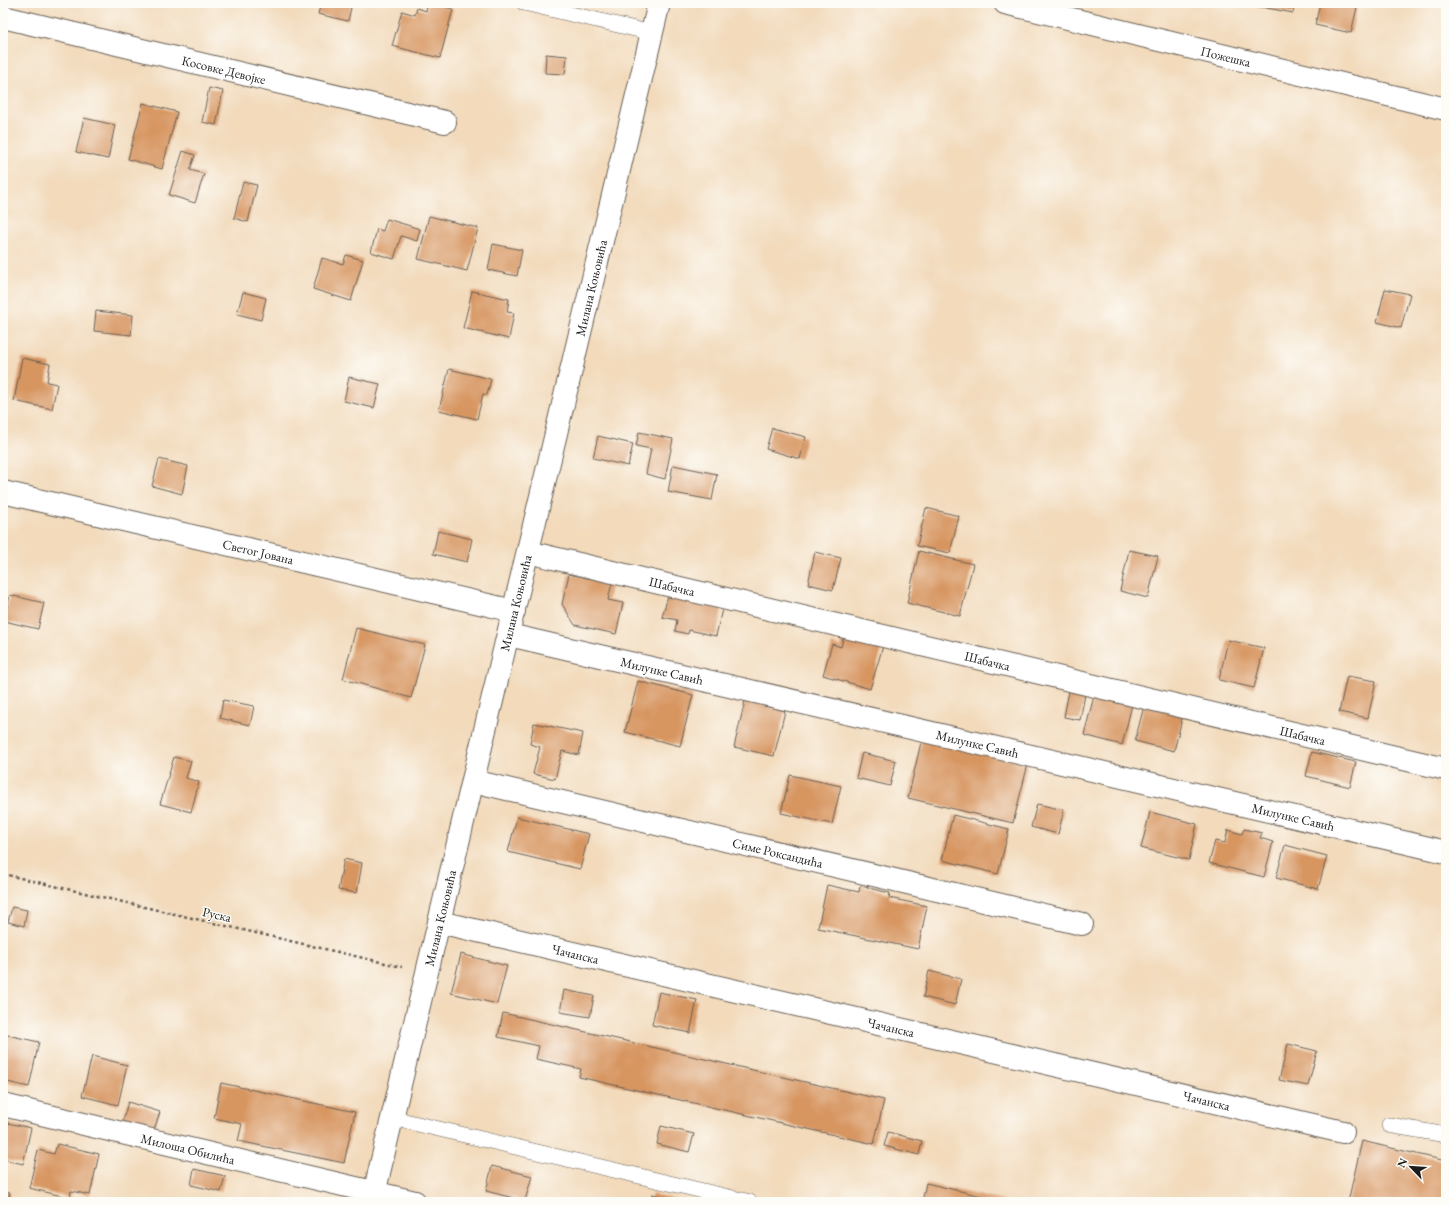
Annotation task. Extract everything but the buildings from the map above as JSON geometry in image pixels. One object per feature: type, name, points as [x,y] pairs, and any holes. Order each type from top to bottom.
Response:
[{"type":"street","name":"Милана Коњовића","points":[[373,1197],[509,635],[659,3]]},
{"type":"street","name":"Пожешка","points":[[1005,3],[1446,109]]},
{"type":"street","name":"Косовке Девојке","points":[[3,17],[445,122]]},
{"type":"street","name":"Светог Јована","points":[[3,492],[514,611]]},
{"type":"street","name":"Шабачка","points":[[528,552],[1446,769]]},
{"type":"street","name":"Милунке Савић","points":[[509,635],[1446,852]]},
{"type":"street","name":"Симе Роксандића","points":[[473,781],[1082,924]]},
{"type":"street","name":"Чачанска","points":[[439,922],[1343,1132]]},
{"type":"street","name":"Милоша Обилића","points":[[3,1105],[373,1197],[415,1202]]},
{"type":"lane","points":[[524,3],[652,33]]},
{"type":"lane","points":[[392,1118],[750,1202]]},
{"type":"lane","points":[[1390,1125],[1446,1135]]},
{"type":"path","name":"Руска","points":[[3,874],[427,973]]}]
